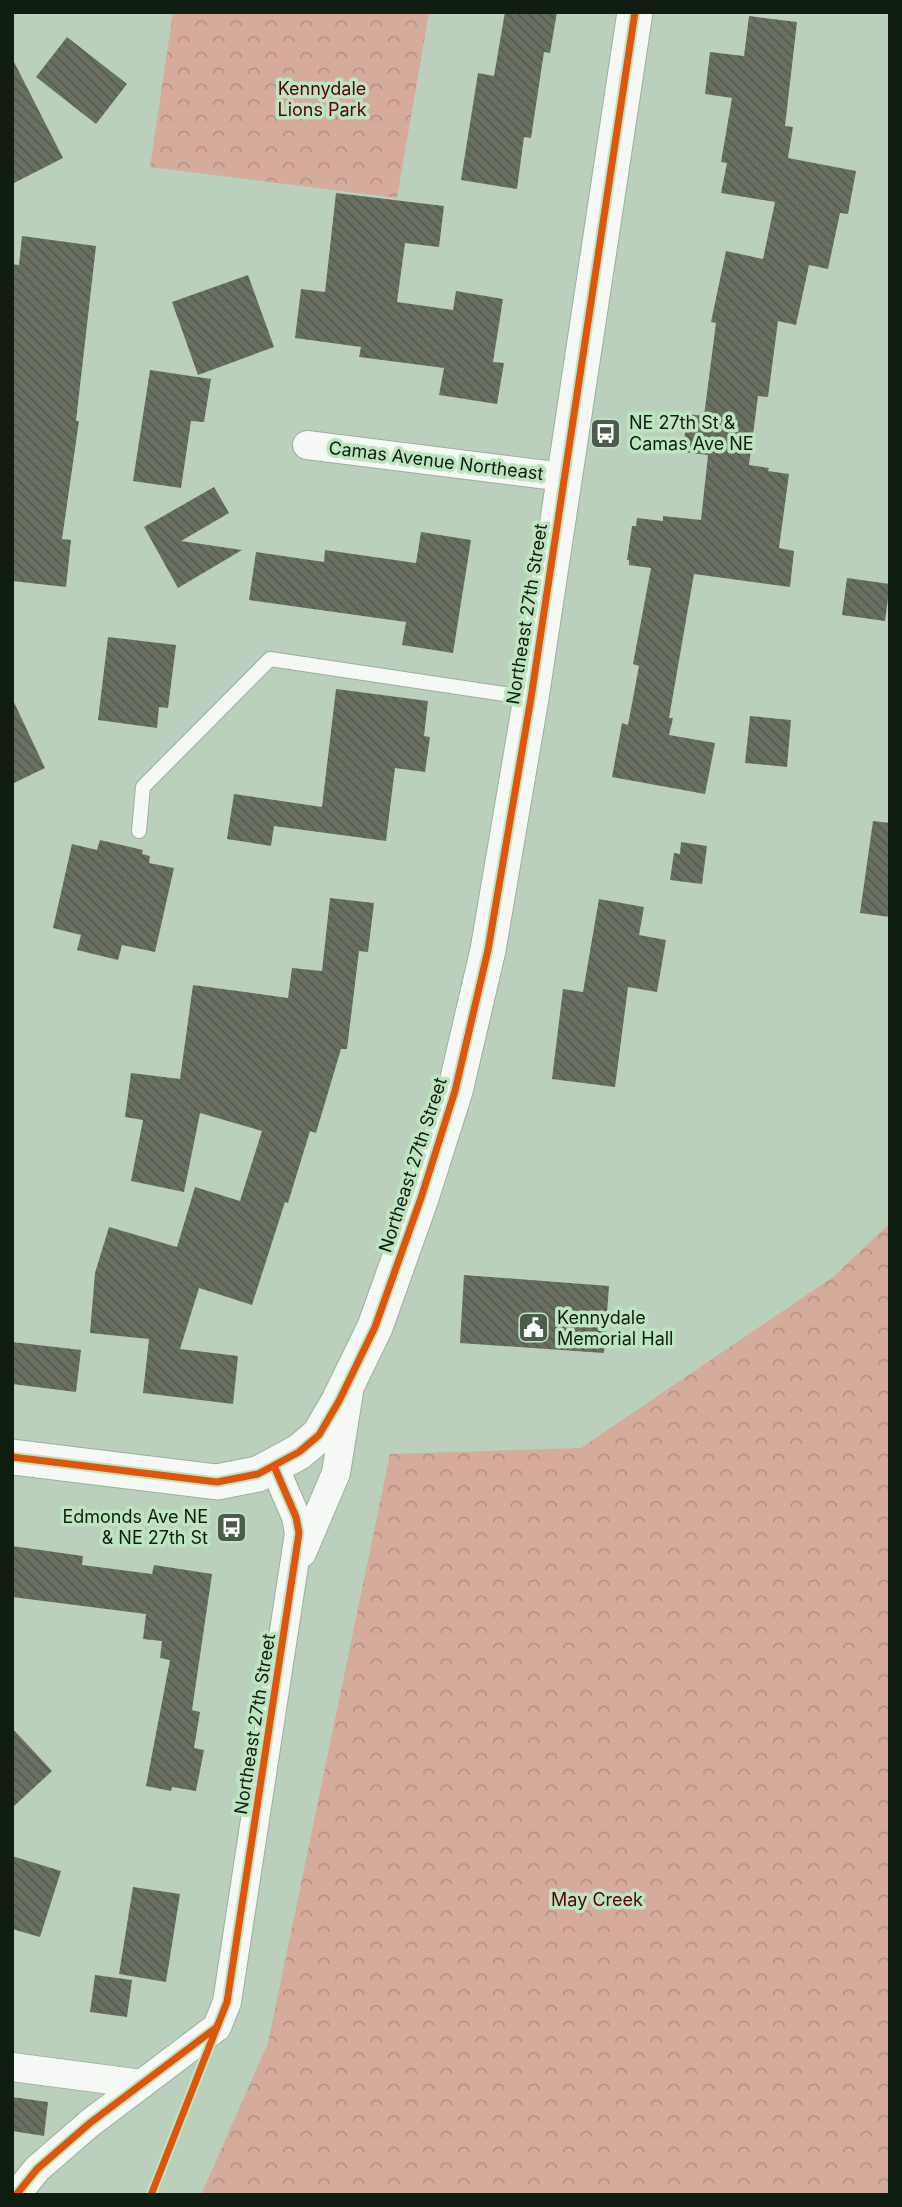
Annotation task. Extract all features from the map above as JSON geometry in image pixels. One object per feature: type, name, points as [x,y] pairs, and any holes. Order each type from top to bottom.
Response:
[{"type":"street","name":"Northeast 27th Street","points":[[16,2195],[37,2169],[90,2123],[218,2028],[228,2002],[299,1533],[296,1517],[274,1466],[299,1452],[319,1435],[339,1402],[375,1327],[421,1198],[455,1090],[488,950],[531,698],[635,12]]},
{"type":"street","name":"Camas Avenue Northeast","points":[[307,445],[564,477]]},
{"type":"street","name":"Northeast 27th Street","points":[[294,1572],[336,1473],[352,1374]]},
{"type":"street","points":[[12,1457],[217,1482],[258,1474],[274,1466]]},
{"type":"street","points":[[12,2067],[142,2084]]},
{"type":"lane","points":[[139,831],[143,788],[270,659],[531,698]]},
{"type":"green space","name":"Kennydale Lions Park","points":[[173,12],[429,12],[397,198],[150,167]]},
{"type":"green space","name":"May Creek","points":[[890,1223],[890,2195],[201,2195],[268,2043],[390,1454],[581,1448],[833,1277]]},
{"type":"building","points":[[505,12],[557,12],[550,53],[544,52],[531,138],[524,137],[517,189],[461,180],[478,73],[494,76]]},
{"type":"building","points":[[749,16],[797,22],[785,126],[793,127],[788,158],[856,171],[848,214],[840,213],[828,269],[809,265],[796,325],[778,321],[768,397],[758,396],[749,465],[789,474],[779,548],[794,551],[790,587],[694,574],[669,718],[673,718],[669,735],[715,743],[705,794],[612,777],[622,723],[628,725],[639,666],[633,664],[651,568],[629,565],[627,560],[632,526],[636,526],[637,518],[663,521],[663,516],[701,520],[708,455],[683,452],[687,414],[704,416],[716,323],[711,322],[726,251],[763,259],[775,202],[721,193],[727,163],[721,162],[732,98],[705,94],[710,52],[744,56]]},
{"type":"building","points":[[67,37],[127,84],[96,124],[36,77]]},
{"type":"building","points":[[12,58],[63,158],[12,184]]},
{"type":"building","points":[[336,193],[444,206],[439,247],[405,243],[397,302],[453,310],[456,291],[503,299],[493,362],[504,363],[497,404],[439,395],[444,368],[359,357],[361,347],[295,338],[301,289],[325,292]]},
{"type":"building","points":[[22,236],[96,246],[76,421],[79,421],[62,539],[71,540],[66,587],[12,581],[12,264],[19,265]]},
{"type":"building","points":[[248,275],[274,347],[198,375],[172,302]]},
{"type":"building","points":[[150,370],[211,379],[204,422],[191,421],[181,488],[133,481]]},
{"type":"building","points":[[214,487],[229,513],[181,541],[242,550],[178,588],[144,527]]},
{"type":"building","points":[[421,532],[471,540],[453,653],[402,645],[406,622],[249,600],[256,552],[324,562],[325,550],[416,563]]},
{"type":"building","points":[[847,578],[890,584],[885,621],[842,615]]},
{"type":"building","points":[[108,637],[176,645],[168,708],[159,707],[157,728],[98,720]]},
{"type":"building","points":[[336,689],[428,701],[424,736],[430,737],[425,772],[395,768],[386,841],[274,826],[271,846],[227,839],[234,794],[322,807]]},
{"type":"building","points":[[12,698],[45,768],[12,784]]},
{"type":"building","points":[[750,716],[791,720],[787,767],[745,763]]},
{"type":"building","points":[[873,821],[890,823],[890,917],[860,913]]},
{"type":"building","points":[[100,840],[143,850],[142,854],[150,856],[149,863],[174,868],[155,952],[122,945],[118,960],[77,950],[81,935],[53,928],[72,844],[97,850]]},
{"type":"building","points":[[681,842],[707,846],[702,884],[670,880],[674,853],[680,854]]},
{"type":"building","points":[[330,898],[374,903],[368,952],[359,951],[347,1049],[341,1049],[316,1133],[310,1131],[252,1305],[199,1288],[180,1349],[238,1356],[233,1404],[143,1393],[149,1339],[90,1333],[95,1273],[109,1227],[177,1247],[195,1187],[240,1201],[262,1131],[200,1113],[184,1192],[131,1181],[143,1120],[125,1117],[131,1073],[180,1079],[193,985],[288,998],[292,968],[322,971]]},
{"type":"building","points":[[599,899],[644,907],[639,935],[666,940],[657,992],[628,987],[615,1087],[552,1079],[563,989],[583,992]]},
{"type":"building","name":"Kennydale Memorial Hall","points":[[464,1275],[609,1286],[604,1353],[460,1343]]},
{"type":"building","points":[[12,1342],[81,1350],[76,1392],[12,1384]]},
{"type":"building","points":[[12,1546],[83,1556],[82,1565],[152,1574],[154,1565],[212,1574],[192,1710],[200,1712],[194,1748],[204,1750],[196,1791],[172,1787],[171,1791],[146,1786],[170,1660],[160,1658],[162,1641],[143,1639],[146,1614],[12,1597]]},
{"type":"building","points":[[12,1728],[52,1771],[12,1808]]},
{"type":"building","points":[[12,1856],[61,1871],[40,1937],[12,1929]]},
{"type":"building","points":[[133,1887],[180,1894],[166,1982],[119,1974]]},
{"type":"building","points":[[95,1975],[132,1980],[127,2017],[90,2012]]},
{"type":"building","points":[[12,2097],[48,2102],[44,2136],[12,2131]]},
{"type":"cycle path","points":[[12,1457],[217,1482],[258,1474],[299,1452],[319,1435],[339,1401],[375,1327],[421,1198],[455,1091],[488,950],[531,698],[635,12]]},
{"type":"cycle path","points":[[16,2195],[37,2169],[90,2123],[217,2027],[227,2002],[299,1533],[296,1517],[274,1466]]},
{"type":"cycle path","points":[[151,2195],[217,2027]]},
{"type":"place","name":"NE 27th St & Camas Ave NE","points":[[606,433]]},
{"type":"place","name":"Kennydale Memorial Hall","points":[[534,1328]]},
{"type":"place","name":"Edmonds Ave NE & NE 27th St","points":[[231,1527]]}]
